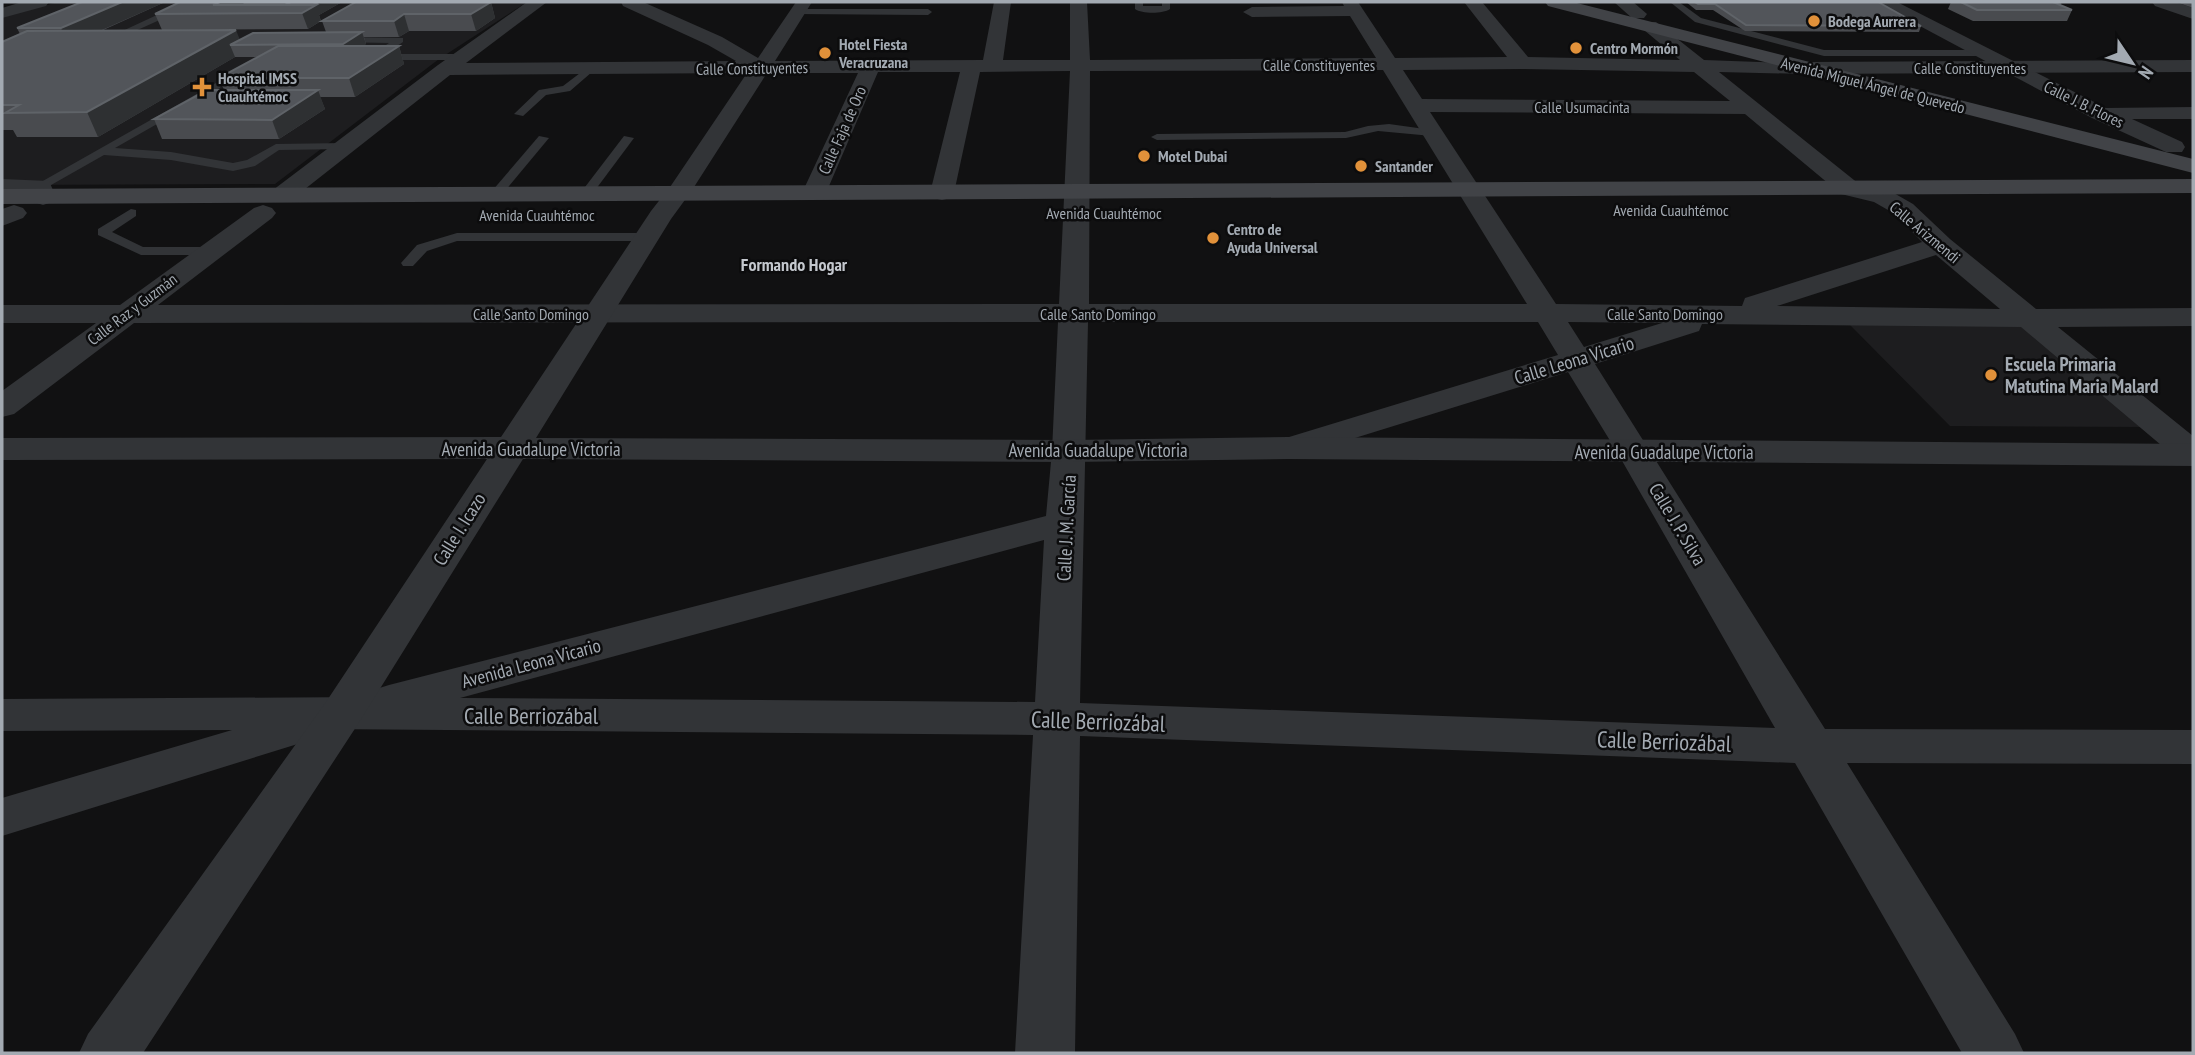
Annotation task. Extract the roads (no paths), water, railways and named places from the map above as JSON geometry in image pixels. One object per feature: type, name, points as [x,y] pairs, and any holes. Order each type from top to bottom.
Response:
[{"type":"main road","name":"Avenida Miguel Ángel de Quevedo","points":[[1554,2],[1694,24],[1787,54],[2183,150]]},
{"type":"main road","name":"Avenida Miguel Ángel de Quevedo","points":[[1593,2],[1805,68],[2193,166]]},
{"type":"main road","name":"Avenida Cuauhtémoc","points":[[5,210],[41,191],[272,204],[662,215],[1075,203],[1474,200],[1850,190],[2193,186]]},
{"type":"main road","name":"Avenida Cuauhtémoc","points":[[5,210],[131,213],[496,194],[586,194],[662,215],[814,193],[942,193],[1075,203]]},
{"type":"main road","name":"Avenida Cuauhtémoc","points":[[1474,200],[1904,209],[2193,209]]},
{"type":"street","points":[[2,13],[40,2]]},
{"type":"street","name":"Calle Raz y Guzmán","points":[[2,407],[211,251],[453,63],[538,2]]},
{"type":"street","points":[[629,2],[715,41],[761,67]]},
{"type":"street","points":[[942,193],[1002,2]]},
{"type":"street","name":"Calle J. M. García","points":[[1045,1053],[1064,523],[1070,451],[1080,66],[1078,2]]},
{"type":"street","points":[[1473,2],[1522,63]]},
{"type":"street","name":"Calle J. B. Flores","points":[[1884,2],[2100,113],[2183,150]]},
{"type":"street","points":[[2161,2],[2193,14]]},
{"type":"street","name":"Calle I. Icazo","points":[[109,1053],[342,713],[597,314],[801,7]]},
{"type":"street","points":[[1252,12],[1353,7]]},
{"type":"street","name":"Calle J. P. Silva","points":[[1353,7],[1634,452],[1994,1053]]},
{"type":"street","name":"Calle Arizmendi","points":[[1637,14],[1850,190],[1883,197],[1904,209],[1940,245],[2193,454]]},
{"type":"street","name":"Calle Constituyentes","points":[[453,63],[589,70],[1522,63],[1805,68],[2193,66]]},
{"type":"street","name":"Calle Faja de Oro","points":[[814,193],[871,67]]},
{"type":"street","name":"Calle Usumacinta","points":[[1422,119],[1751,108]]},
{"type":"street","points":[[2100,113],[2193,113]]},
{"type":"street","name":"Avenida Cuauhtémoc","points":[[2,186],[41,191]]},
{"type":"street","name":"Calle Leona Vicario","points":[[1288,448],[1940,245]]},
{"type":"street","name":"Calle Santo Domingo","points":[[2,314],[1546,313],[2193,317]]},
{"type":"street","name":"Avenida Guadalupe Victoria","points":[[2,449],[1070,451],[1288,448],[2193,454]]},
{"type":"street","name":"Avenida Leona Vicario","points":[[2,817],[342,713],[1064,523]]},
{"type":"street","name":"Calle Berriozábal","points":[[2,715],[342,713],[1059,719],[1812,746],[2193,747]]},
{"type":"lane","points":[[1139,2],[1139,9],[1166,9],[1166,2]]},
{"type":"lane","points":[[1674,2],[1694,24],[1824,53]]},
{"type":"lane","points":[[801,7],[928,12]]},
{"type":"lane","points":[[114,48],[102,46],[172,11]]},
{"type":"lane","points":[[326,40],[400,40],[374,57],[453,63]]},
{"type":"lane","points":[[1787,54],[1981,53]]},
{"type":"lane","points":[[519,114],[543,92],[566,89],[589,70]]},
{"type":"lane","points":[[41,191],[103,151],[216,86]]},
{"type":"lane","points":[[1157,137],[1346,135],[1372,127],[1422,119]]},
{"type":"lane","points":[[496,194],[542,138]]},
{"type":"lane","points":[[586,194],[628,138]]},
{"type":"lane","points":[[103,151],[172,156],[233,167],[251,163],[276,147],[345,146]]},
{"type":"lane","points":[[131,213],[103,232],[141,251],[211,251]]},
{"type":"lane","points":[[408,263],[411,256],[426,246],[457,237],[662,215]]},
{"type":"place","name":"Bodega Aurrera","points":[[1814,21]]},
{"type":"place","name":"Centro Mormón","points":[[1576,48]]},
{"type":"place","name":"Hotel Fiesta Veracruzana","points":[[825,53]]},
{"type":"place","name":"Hospital IMSS Cuauhtémoc","points":[[202,87]]},
{"type":"place","name":"Motel Dubai","points":[[1144,156]]},
{"type":"place","name":"Santander","points":[[1361,166]]},
{"type":"place","name":"Centro de Ayuda Universal","points":[[1213,238]]},
{"type":"place","name":"Escuela Primaria Matutina Maria Malard","points":[[1991,375]]},
{"type":"district","name":"Formando Hogar","points":[[794,264]]}]
